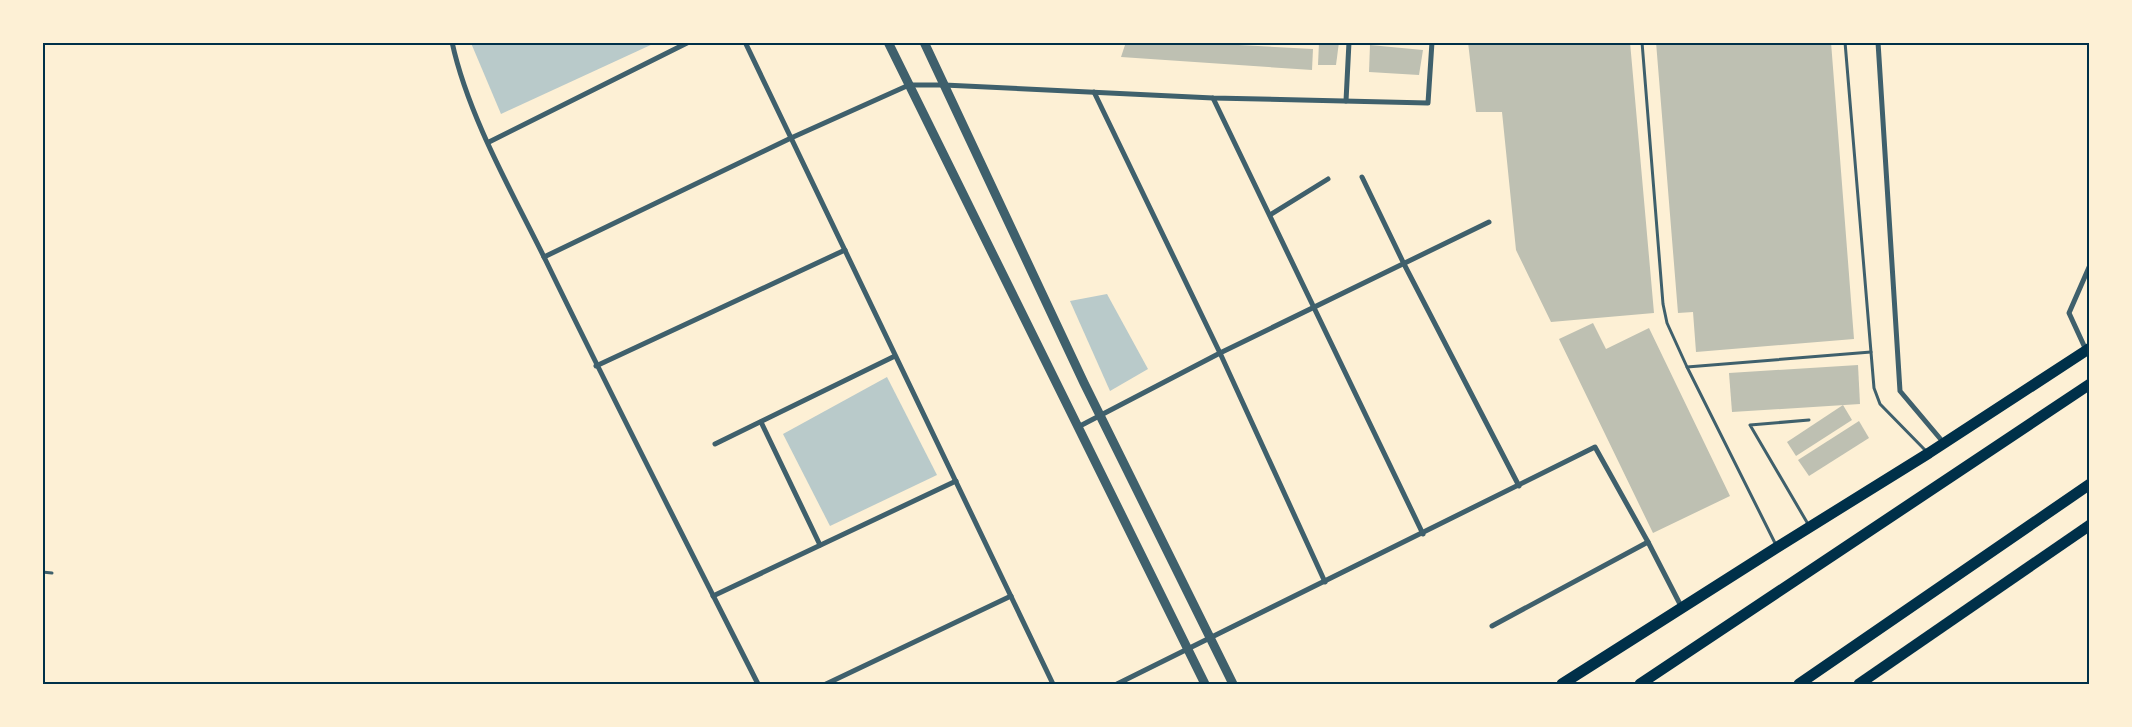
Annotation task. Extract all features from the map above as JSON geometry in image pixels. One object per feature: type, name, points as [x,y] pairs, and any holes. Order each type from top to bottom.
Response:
[{"type":"main road","points":[[1562,684],[1928,453],[2088,349]]},
{"type":"main road","points":[[1640,684],[2090,384]]},
{"type":"main road","points":[[1799,684],[2090,484]]},
{"type":"main road","points":[[1859,684],[2090,525]]},
{"type":"street","points":[[452,42],[458,68],[474,110],[544,258],[596,366],[758,684]]},
{"type":"street","points":[[489,142],[689,42]]},
{"type":"street","points":[[745,42],[1053,684]]},
{"type":"street","points":[[888,42],[1205,684]]},
{"type":"street","points":[[924,42],[1100,416],[1233,684]]},
{"type":"street","points":[[1346,101],[1349,42]]},
{"type":"street","points":[[544,258],[790,138],[909,85],[944,85],[1212,98],[1428,103],[1432,42]]},
{"type":"street","points":[[1878,42],[1900,391],[1943,442]]},
{"type":"street","points":[[1094,92],[1220,353],[1325,582]]},
{"type":"street","points":[[1212,98],[1314,306],[1422,534]]},
{"type":"street","points":[[1362,177],[1404,264],[1519,486]]},
{"type":"street","points":[[1270,215],[1328,179]]},
{"type":"street","points":[[1077,427],[1314,306],[1489,222]]},
{"type":"street","points":[[596,366],[845,250]]},
{"type":"street","points":[[2088,349],[2069,313],[2090,265]]},
{"type":"street","points":[[715,444],[896,356]]},
{"type":"street","points":[[761,422],[820,545]]},
{"type":"street","points":[[1117,684],[1595,447],[1682,608]]},
{"type":"street","points":[[713,596],[956,481]]},
{"type":"street","points":[[1492,626],[1648,542]]},
{"type":"street","points":[[826,684],[1010,596]]},
{"type":"lane","points":[[1642,42],[1664,308],[1670,331],[1777,547]]},
{"type":"lane","points":[[1845,42],[1874,388],[1880,404],[1928,453]]},
{"type":"lane","points":[[1687,367],[1871,352]]},
{"type":"lane","points":[[1809,420],[1750,425],[1810,527]]},
{"type":"lane","points":[[42,572],[52,572]]},
{"type":"shaded area","points":[[471,43],[655,43],[501,114]]},
{"type":"shaded area","points":[[1107,294],[1148,369],[1110,391],[1070,301]]},
{"type":"shaded area","points":[[887,377],[937,475],[830,526],[783,434]]},
{"type":"building","points":[[1126,42],[1181,42],[1313,49],[1312,70],[1121,57]]},
{"type":"building","points":[[1319,42],[1339,42],[1336,65],[1318,65]]},
{"type":"building","points":[[1468,42],[1630,42],[1654,313],[1551,322],[1516,250],[1502,112],[1476,112]]},
{"type":"building","points":[[1656,42],[1831,42],[1854,339],[1696,352],[1693,312],[1678,313]]},
{"type":"building","points":[[1370,45],[1423,50],[1419,75],[1369,72]]},
{"type":"building","points":[[1593,323],[1606,349],[1649,328],[1730,496],[1653,533],[1559,339]]},
{"type":"building","points":[[1858,365],[1860,404],[1732,412],[1729,373]]},
{"type":"building","points":[[1843,405],[1852,420],[1796,456],[1787,442]]},
{"type":"building","points":[[1859,421],[1869,438],[1809,476],[1798,460]]}]
